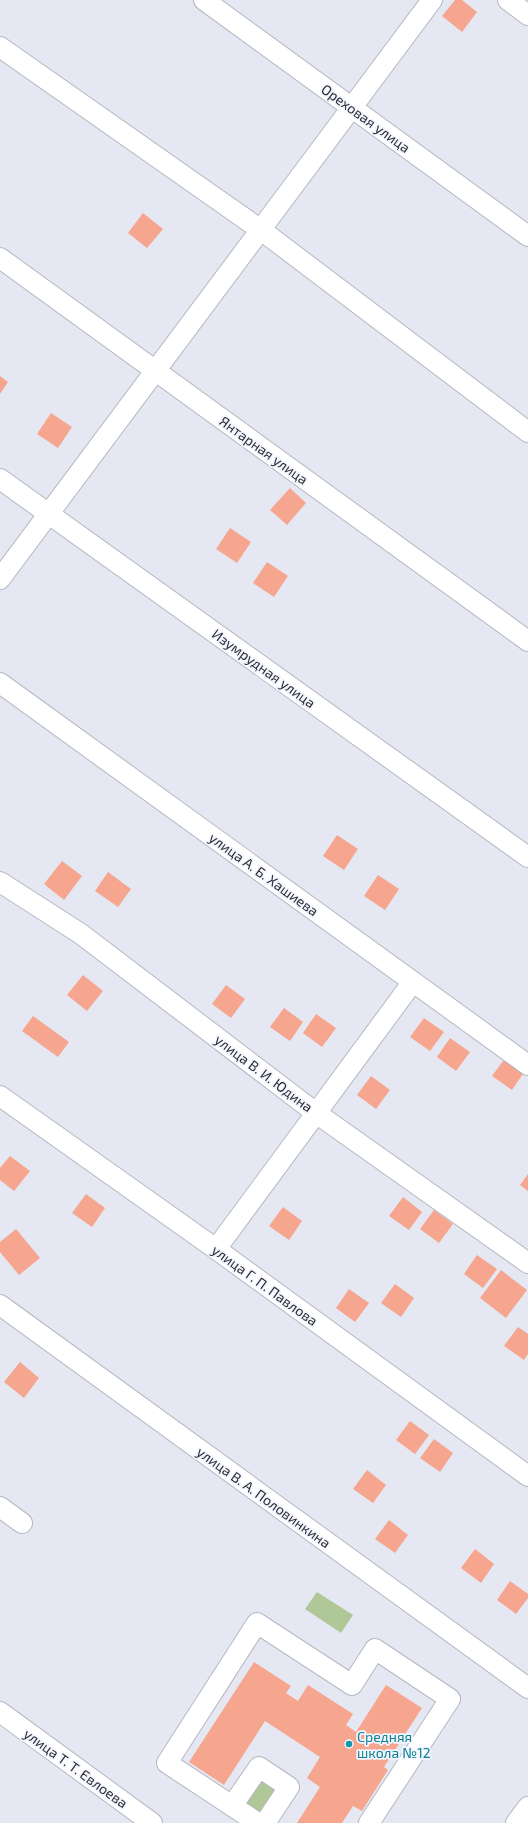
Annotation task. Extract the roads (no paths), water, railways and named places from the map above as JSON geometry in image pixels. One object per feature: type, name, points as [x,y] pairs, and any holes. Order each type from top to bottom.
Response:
[{"type":"street","name":"Ореховая улица","points":[[204,0],[528,236]]},
{"type":"street","points":[[0,579],[432,0]]},
{"type":"street","points":[[508,0],[528,15]]},
{"type":"street","points":[[0,47],[261,230],[528,432]]},
{"type":"street","name":"Янтарная улица","points":[[0,258],[528,641]]},
{"type":"street","name":"Изумрудная улица","points":[[0,478],[528,857]]},
{"type":"street","name":"улица А. Б. Хашиева","points":[[0,682],[412,983],[528,1065]]},
{"type":"street","name":"улица В. И. Юдина","points":[[0,882],[81,934],[316,1113],[528,1263]]},
{"type":"street","points":[[216,1249],[412,983]]},
{"type":"street","name":"улица Г. П. Павлова","points":[[0,1096],[216,1249],[528,1476]]},
{"type":"street","name":"улица В. А. Половинкина","points":[[0,1305],[528,1688]]},
{"type":"street","points":[[0,1507],[22,1523]]},
{"type":"street","points":[[258,1823],[167,1763],[257,1623],[352,1685],[375,1650],[450,1699],[369,1823]]},
{"type":"street","name":"улица Т. Т. Евлоева","points":[[0,1712],[152,1823]]},
{"type":"street","points":[[232,1806],[259,1767],[289,1787],[265,1823]]},
{"type":"street","points":[[516,1823],[528,1807]]},
{"type":"place","name":"Средняя школа №12","points":[[349,1744]]}]
